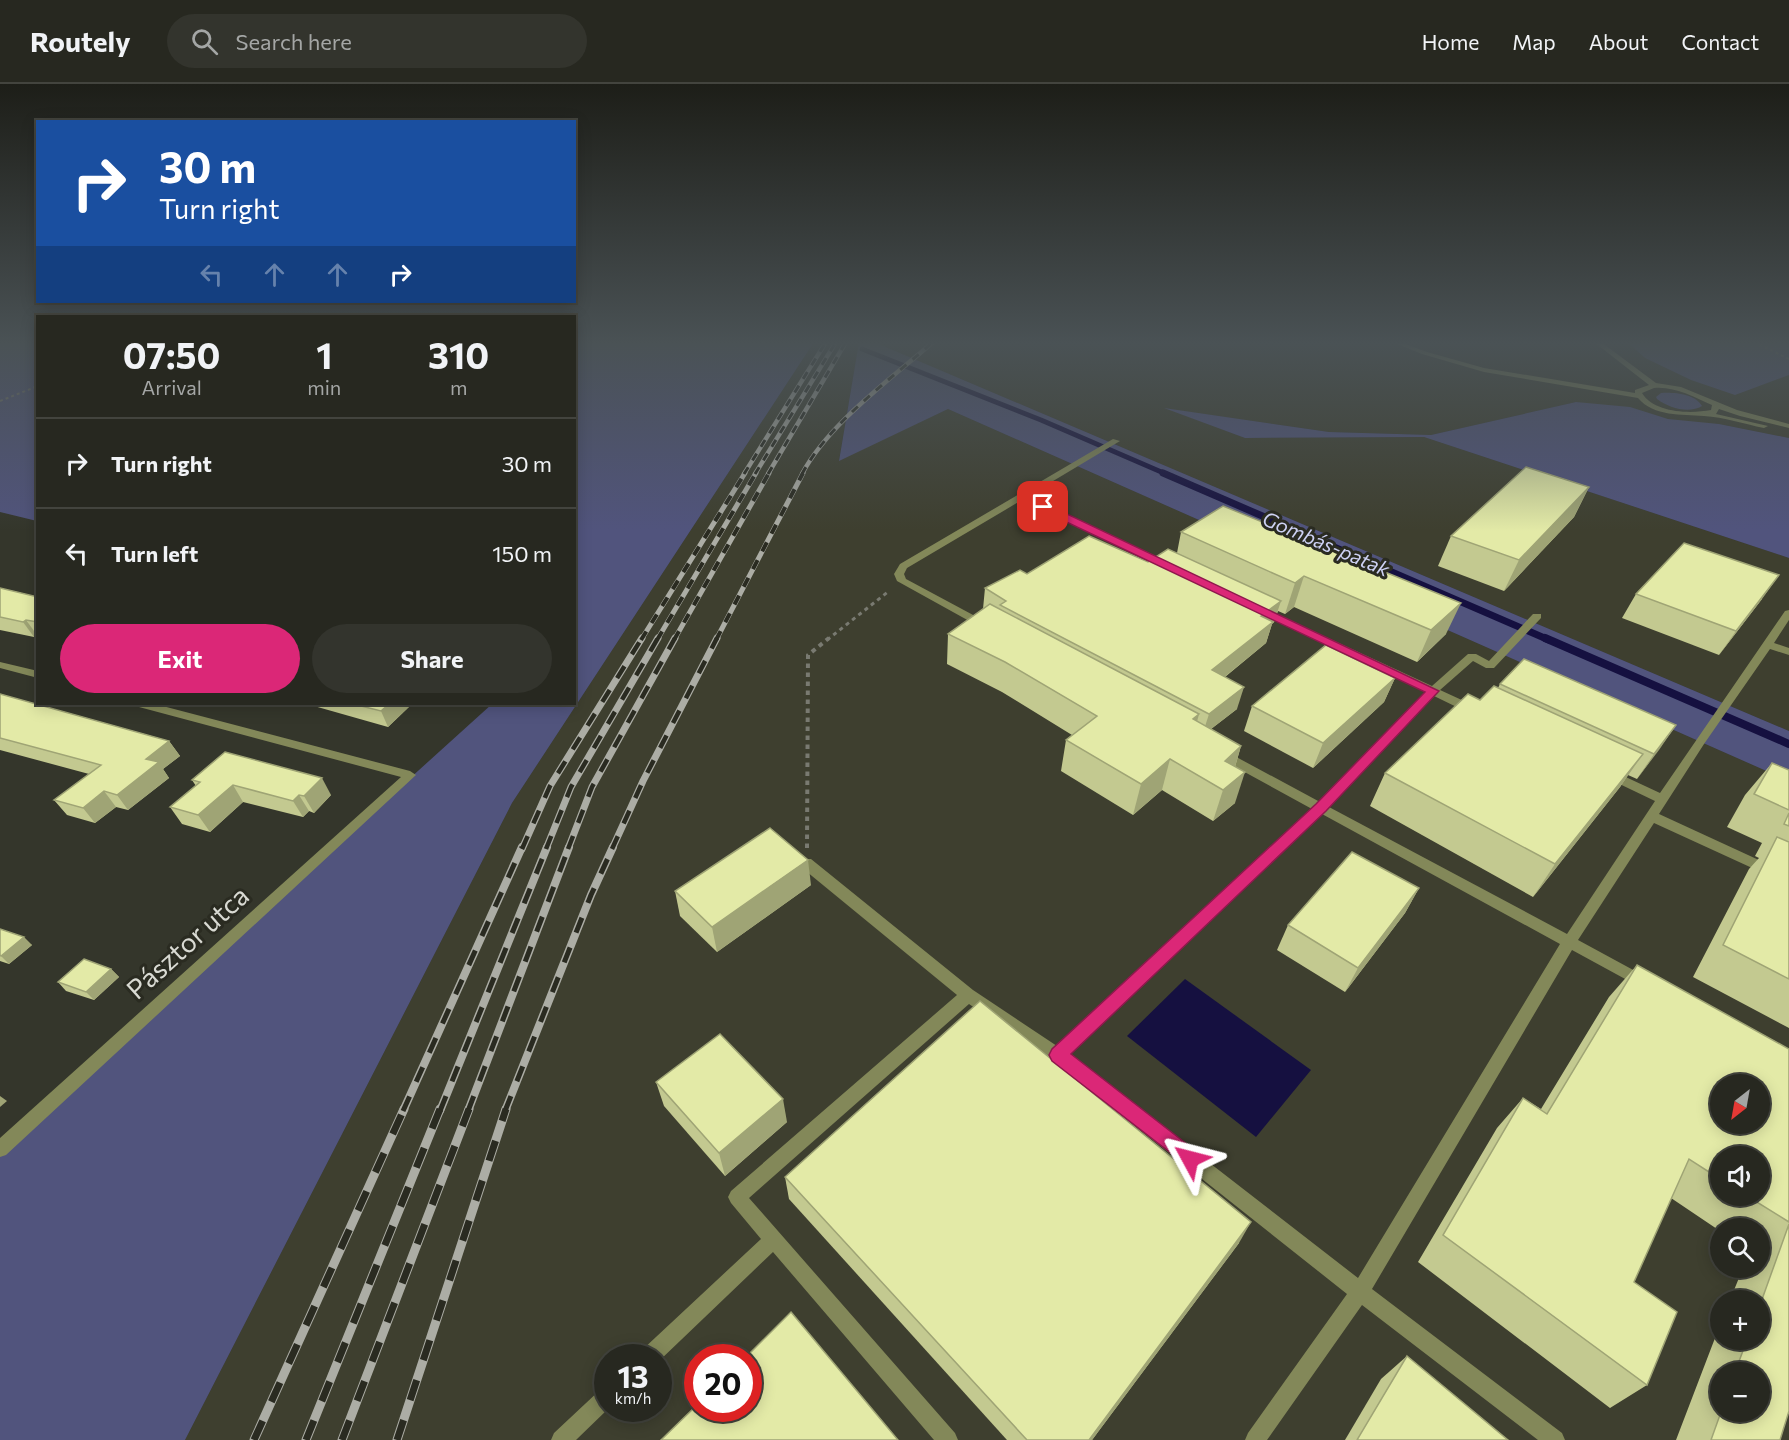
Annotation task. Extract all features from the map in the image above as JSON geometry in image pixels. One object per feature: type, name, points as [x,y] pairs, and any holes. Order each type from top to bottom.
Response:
[{"type":"street","points":[[1654,405],[1660,409],[1684,414],[1706,414],[1789,432]]},
{"type":"street","points":[[1706,414],[1717,409],[1716,405]]},
{"type":"street","points":[[1717,405],[1789,426]]},
{"type":"street","points":[[996,632],[902,581],[899,574],[903,566],[1116,441]]},
{"type":"street","points":[[1021,496],[1173,568]]},
{"type":"street","points":[[1249,604],[1485,715]]},
{"type":"street","points":[[1255,1440],[1360,1292],[1569,942],[1700,741],[1789,613]]},
{"type":"street","points":[[1058,1055],[1321,808],[1433,691],[1472,656],[1490,666],[1537,616]]},
{"type":"street","points":[[1767,644],[1789,652]]},
{"type":"street","points":[[0,665],[36,674]]},
{"type":"street","name":"Pásztor utca","points":[[0,1149],[410,775],[147,705]]},
{"type":"street","points":[[1216,751],[1653,988]]},
{"type":"street","points":[[1600,770],[1662,799]]},
{"type":"street","points":[[1651,816],[1789,880]]},
{"type":"street","points":[[807,863],[968,995],[1058,1055],[1360,1292],[1555,1440]]},
{"type":"street","points":[[948,1440],[737,1197],[968,995]]},
{"type":"street","points":[[663,1344],[774,1239]]},
{"type":"street","points":[[561,1440],[594,1409]]},
{"type":"path","points":[[807,863],[808,655],[902,581]]},
{"type":"shaded area","points":[[0,405],[36,405],[36,521],[0,512]]},
{"type":"shaded area","points":[[576,405],[773,405],[512,803],[185,1440],[0,1440],[0,1149],[491,705],[576,705]]},
{"type":"shaded area","points":[[773,405],[848,405],[839,460],[948,409],[1789,781],[1789,1440],[185,1440],[512,803]]},
{"type":"shaded area","points":[[848,405],[1023,405],[1789,731],[1789,781],[948,409],[839,461]]},
{"type":"shaded area","points":[[1023,405],[1562,405],[1431,435],[1329,432],[1168,409],[1245,438],[1424,437],[1789,558],[1789,731]]},
{"type":"shaded area","points":[[1562,405],[1611,405],[1630,407],[1668,419],[1719,424],[1789,438],[1789,558],[1424,437],[1245,438],[1164,408],[1329,432],[1431,435]]},
{"type":"shaded area","points":[[1594,405],[1789,405],[1789,438],[1719,424],[1686,422]]},
{"type":"shaded area","points":[[1668,405],[1702,406],[1691,410]]},
{"type":"shaded area","points":[[1185,979],[1311,1070],[1256,1137],[1127,1036]]},
{"type":"building","points":[[1526,467],[1589,487],[1519,560],[1451,536]]},
{"type":"building","points":[[1223,506],[1461,603],[1431,630],[1304,576],[1295,583],[1181,532]]},
{"type":"building","points":[[1089,536],[1148,562],[1168,549],[1281,601],[1261,616],[1273,622],[1212,670],[1244,687],[1209,714],[1000,605],[1006,601],[985,588],[1020,570],[1027,574]]},
{"type":"building","points":[[1684,543],[1779,575],[1736,631],[1636,594]]},
{"type":"building","points":[[0,588],[36,597],[36,622],[26,620],[23,622],[0,617]]},
{"type":"building","points":[[990,604],[1199,714],[1193,719],[1241,746],[1225,761],[1245,772],[1223,790],[1170,759],[1141,784],[1066,740],[1097,716],[1005,662],[948,634]]},
{"type":"building","points":[[1326,645],[1395,678],[1323,743],[1252,706]]},
{"type":"building","points":[[1524,659],[1676,725],[1654,754],[1500,684]]},
{"type":"building","points":[[1494,686],[1643,754],[1555,864],[1385,773],[1468,694],[1480,700]]},
{"type":"building","points":[[0,694],[169,741],[146,759],[159,762],[117,795],[104,791],[83,808],[54,800],[101,765],[0,738]]},
{"type":"building","points":[[357,705],[388,705],[381,711]]},
{"type":"building","points":[[225,752],[322,778],[304,796],[299,795],[293,801],[233,785],[198,815],[170,807],[200,782],[192,780]]},
{"type":"building","points":[[1772,763],[1789,770],[1789,810],[1754,794]]},
{"type":"building","points":[[1789,813],[1789,826],[1784,824]]},
{"type":"building","points":[[770,828],[808,860],[712,927],[675,891]]},
{"type":"building","points":[[1777,837],[1789,842],[1789,979],[1723,945]]},
{"type":"building","points":[[1352,852],[1419,888],[1358,968],[1288,925]]},
{"type":"building","points":[[0,929],[24,937],[1,956],[0,955]]},
{"type":"building","points":[[84,959],[111,969],[86,992],[58,982]]},
{"type":"building","points":[[1637,965],[1789,1049],[1789,1222],[1763,1206],[1770,1206],[1770,1146],[1710,1146],[1710,1173],[1689,1159],[1634,1282],[1677,1312],[1647,1385],[1443,1235],[1523,1098],[1547,1114]]},
{"type":"building","points":[[980,1001],[1251,1222],[1089,1440],[1027,1440],[785,1177]]},
{"type":"building","points":[[720,1034],[783,1099],[719,1153],[656,1082]]},
{"type":"building","points":[[1789,1224],[1789,1411],[1780,1440],[1711,1440],[1717,1422],[1770,1422],[1770,1362],[1739,1362],[1743,1350],[1770,1350],[1770,1290],[1765,1290]]},
{"type":"building","points":[[791,1312],[898,1440],[661,1440],[684,1418],[684,1422],[762,1422],[762,1344],[759,1344]]},
{"type":"building","points":[[1407,1356],[1508,1440],[1357,1440]]},
{"type":"waterway","name":"Gombás-patak","points":[[1004,405],[1166,474]]},
{"type":"waterway","name":"Gombás-patak","points":[[1163,473],[1549,640]]},
{"type":"waterway","name":"Gombás-patak","points":[[1545,638],[1789,744]]},
{"type":"railway","points":[[744,474],[787,405]]},
{"type":"railway","points":[[755,474],[797,405]]},
{"type":"railway","points":[[768,474],[809,405]]},
{"type":"railway","points":[[802,474],[828,437],[859,405]]},
{"type":"railway","points":[[641,640],[745,473]]},
{"type":"railway","points":[[657,640],[756,473]]},
{"type":"railway","points":[[674,640],[769,473]]},
{"type":"railway","points":[[716,640],[803,473]]},
{"type":"railway","points":[[522,849],[550,786],[642,638]]},
{"type":"railway","points":[[546,849],[571,787],[658,638]]},
{"type":"railway","points":[[568,849],[592,787],[675,638]]},
{"type":"railway","points":[[612,849],[643,781],[717,638]]},
{"type":"railway","points":[[403,1111],[522,847]]},
{"type":"railway","points":[[440,1111],[547,847]]},
{"type":"railway","points":[[468,1111],[569,847]]},
{"type":"railway","points":[[505,1111],[591,895],[613,847]]},
{"type":"railway","points":[[254,1440],[404,1109]]},
{"type":"railway","points":[[306,1440],[440,1109]]},
{"type":"railway","points":[[342,1440],[469,1109]]},
{"type":"railway","points":[[397,1440],[506,1109]]},
{"type":"route","points":[[1043,507],[1433,691],[1321,808],[1058,1055],[1190,1159]]}]
